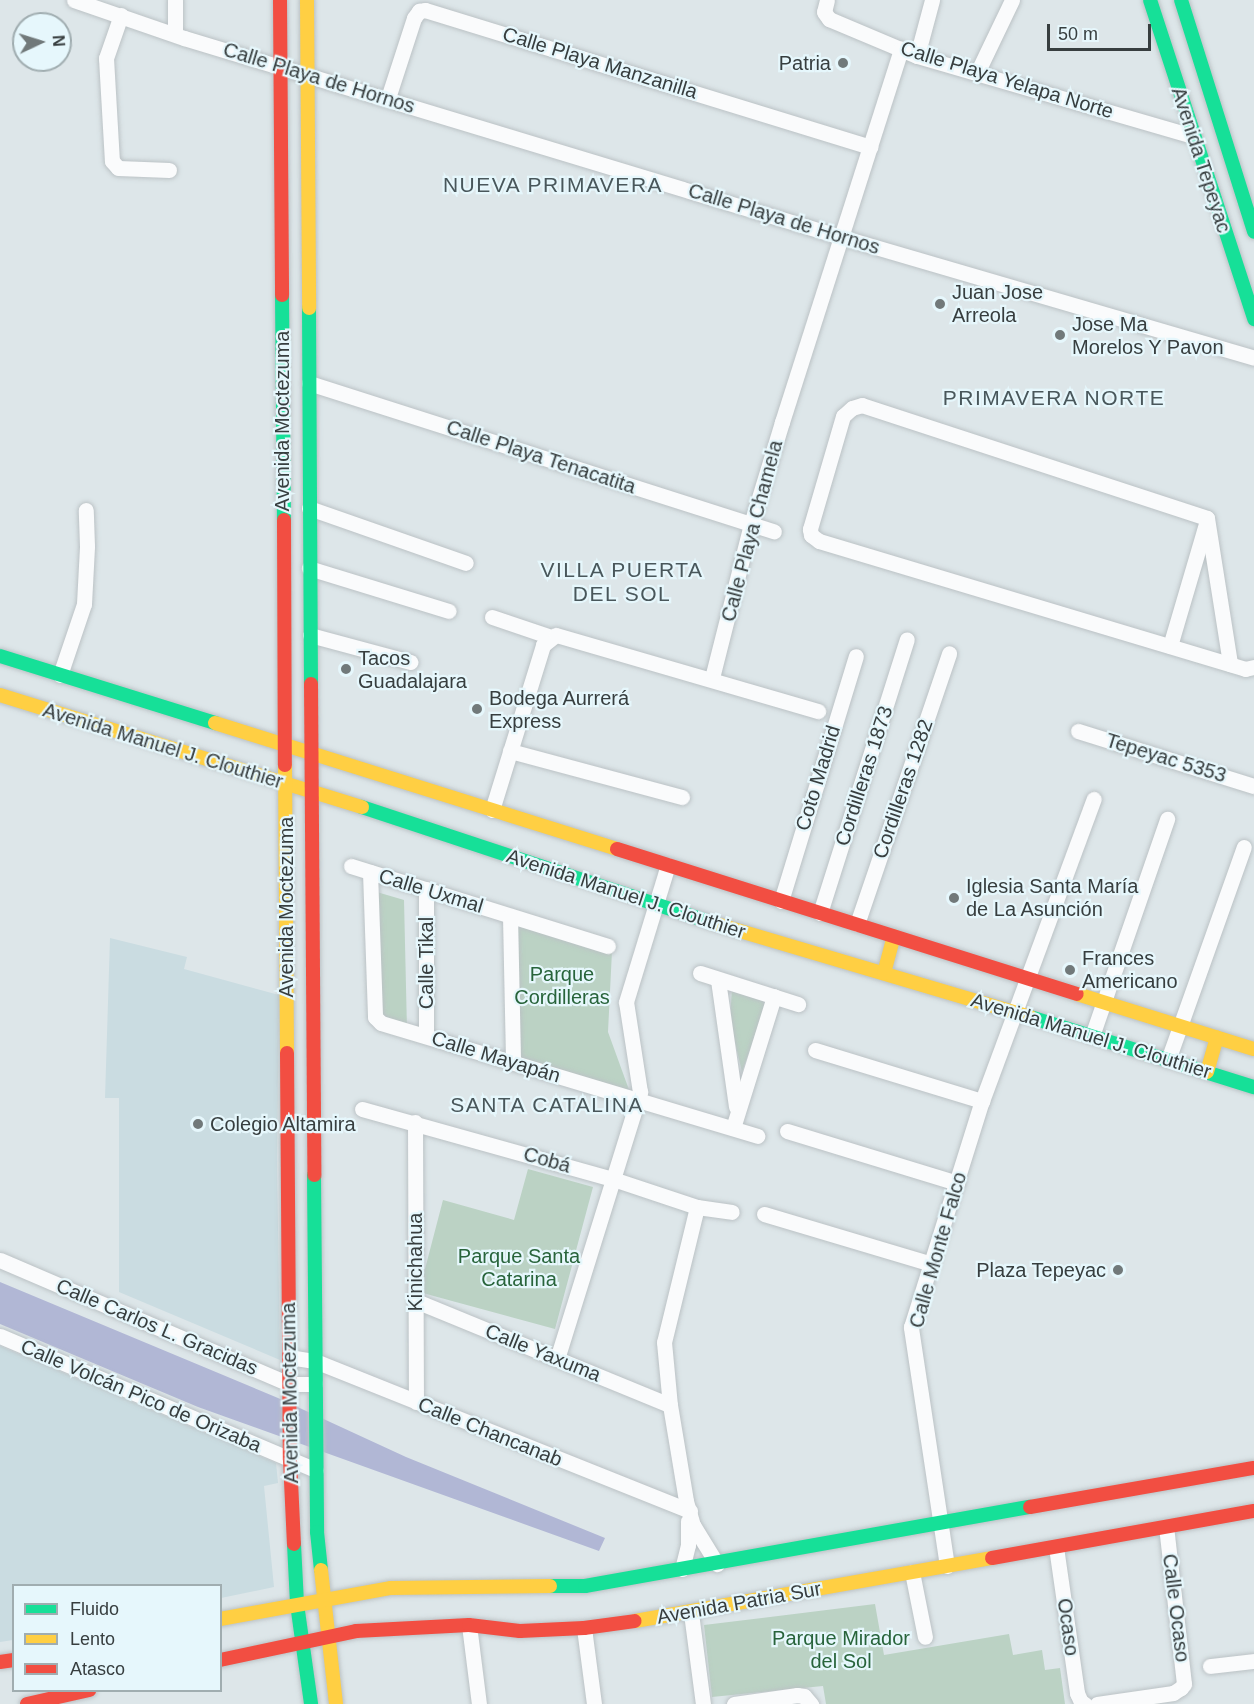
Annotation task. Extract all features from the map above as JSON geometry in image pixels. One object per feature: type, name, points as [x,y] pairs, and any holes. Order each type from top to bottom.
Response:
[{"type":"main road","name":"Avenida Moctezuma","points":[[280,0],[290,1452],[297,1604],[311,1704]]},
{"type":"main road","name":"Avenida Moctezuma","points":[[307,0],[310,753],[317,1532],[336,1704]]},
{"type":"main road","name":"Avenida Tepeyac","points":[[1150,0],[1254,319]]},
{"type":"main road","name":"Avenida Tepeyac","points":[[1180,0],[1254,232]]},
{"type":"main road","name":"Avenida Manuel J. Clouthier","points":[[0,656],[1254,1049]]},
{"type":"main road","name":"Avenida Manuel J. Clouthier","points":[[0,695],[311,790],[656,906],[1014,1012],[1254,1087]]},
{"type":"main road","points":[[884,973],[894,936]]},
{"type":"main road","points":[[1207,1072],[1218,1037]]},
{"type":"main road","points":[[222,1619],[391,1588],[585,1586],[1254,1468]]},
{"type":"main road","name":"Avenida Patria Sur","points":[[222,1660],[330,1635],[414,1626],[469,1625],[520,1631],[584,1628],[691,1613],[1254,1510]]},
{"type":"main road","points":[[27,1704],[80,1692]]},
{"type":"street","points":[[175,0],[175,34]]},
{"type":"street","points":[[917,56],[933,0]]},
{"type":"street","points":[[977,73],[1012,0]]},
{"type":"street","name":"Calle Playa de Hornos","points":[[80,1],[175,34],[841,237],[1254,358]]},
{"type":"street","name":"Calle Playa Yelapa Norte","points":[[826,8],[917,56],[1193,136]]},
{"type":"street","name":"Calle Playa Manzanilla","points":[[388,98],[414,18],[419,11],[425,10],[870,147]]},
{"type":"street","points":[[121,15],[109,47],[106,71],[114,166],[169,171]]},
{"type":"street","name":"Calle Playa Chamela","points":[[712,678],[751,525],[901,49]]},
{"type":"street","name":"Calle Playa Tenacatita","points":[[309,382],[774,531]]},
{"type":"street","points":[[1207,518],[862,405],[852,408],[843,416],[811,522],[811,535],[819,541],[1245,669],[1254,667]]},
{"type":"street","points":[[309,508],[466,563]]},
{"type":"street","points":[[60,675],[84,604],[86,510]]},
{"type":"street","points":[[1170,646],[1207,518]]},
{"type":"street","points":[[1207,518],[1230,664]]},
{"type":"street","points":[[309,568],[449,611]]},
{"type":"street","points":[[492,617],[551,637],[561,635],[818,711]]},
{"type":"street","points":[[310,634],[410,662]]},
{"type":"street","points":[[492,810],[543,645],[551,637]]},
{"type":"street","name":"Cordilleras 1873","points":[[820,913],[907,639]]},
{"type":"street","name":"Cordilleras 1282","points":[[857,924],[949,653]]},
{"type":"street","name":"Coto Madrid","points":[[781,901],[856,656]]},
{"type":"street","name":"Tepeyac 5353","points":[[1078,731],[1254,786]]},
{"type":"street","points":[[510,752],[682,797]]},
{"type":"street","name":"Calle Monte Falco","points":[[947,1566],[911,1327],[982,1101],[1094,799]]},
{"type":"street","points":[[1092,1036],[1167,819]]},
{"type":"street","points":[[1168,1060],[1244,847]]},
{"type":"street","points":[[557,1359],[640,1092],[626,1002],[668,865]]},
{"type":"street","name":"Calle Uxmal","points":[[351,866],[608,946]]},
{"type":"street","name":"Calle Mayapán","points":[[370,872],[375,1017],[381,1023],[757,1136]]},
{"type":"street","name":"Calle Tikal","points":[[426,889],[426,1036]]},
{"type":"street","points":[[510,916],[513,1062]]},
{"type":"street","points":[[700,973],[798,1004]]},
{"type":"street","points":[[718,980],[737,1113]]},
{"type":"street","points":[[733,1128],[774,996]]},
{"type":"street","points":[[815,1050],[982,1101]]},
{"type":"street","name":"Cobá","points":[[362,1109],[613,1179],[697,1207],[732,1212]]},
{"type":"street","name":"Kinichahua","points":[[415,1122],[416,1402]]},
{"type":"street","points":[[787,1131],[957,1183]]},
{"type":"street","points":[[682,1569],[689,1533],[670,1404],[664,1342],[697,1207]]},
{"type":"street","points":[[764,1214],[932,1264]]},
{"type":"street","name":"Calle Carlos L. Gracidas","points":[[0,1260],[290,1384],[315,1384]]},
{"type":"street","name":"Calle Yaxuma","points":[[416,1300],[670,1404]]},
{"type":"street","name":"Calle Volcán Pico de Orizaba","points":[[0,1336],[290,1452],[316,1465]]},
{"type":"street","name":"Calle Chancanab","points":[[290,1357],[315,1361],[687,1508]]},
{"type":"street","points":[[687,1508],[693,1525],[717,1563]]},
{"type":"street","name":"Calle Ocaso","points":[[1097,1704],[1173,1693],[1181,1689],[1185,1678],[1166,1527]]},
{"type":"street","name":"Ocaso","points":[[1056,1547],[1077,1693],[1082,1702],[1086,1704]]},
{"type":"street","points":[[912,1572],[925,1637]]},
{"type":"street","points":[[691,1613],[703,1704]]},
{"type":"street","points":[[469,1625],[479,1704]]},
{"type":"street","points":[[584,1628],[594,1704]]},
{"type":"street","points":[[1210,1666],[1254,1661]]},
{"type":"street","points":[[734,1704],[797,1695],[809,1702]]},
{"type":"shaded area","name":"Colegio Altamira","points":[[110,938],[187,957],[184,969],[279,995],[277,1161],[280,1360],[119,1292],[119,1098],[105,1098]]},
{"type":"shaded area","points":[[0,1346],[276,1463],[278,1483],[264,1486],[274,1587],[222,1598],[222,1584],[12,1584],[12,1640],[0,1642]]},
{"type":"green space","points":[[370,890],[404,900],[407,1030],[375,1017]]},
{"type":"green space","name":"Parque Cordilleras","points":[[510,916],[612,951],[608,1032],[632,1098],[513,1062]]},
{"type":"green space","points":[[732,988],[768,999],[742,1072],[730,1021]]},
{"type":"green space","name":"Parque Santa Catarina","points":[[528,1169],[593,1187],[555,1329],[419,1292],[443,1200],[514,1220]]},
{"type":"green space","name":"Parque Mirador del Sol","points":[[875,1604],[884,1655],[1009,1634],[1013,1655],[1042,1650],[1045,1670],[1060,1668],[1065,1704],[826,1704],[823,1686],[712,1697],[704,1625]]},
{"type":"water","points":[[0,1282],[278,1398],[406,1457],[605,1538],[599,1551],[198,1407],[0,1324]]},
{"type":"traffic: fast","points":[[1150,0],[1254,319]]},
{"type":"traffic: fast","points":[[1181,0],[1254,232]]},
{"type":"traffic: fast","points":[[282,295],[284,520]]},
{"type":"traffic: fast","points":[[309,308],[311,684]]},
{"type":"traffic: fast","points":[[0,656],[215,723]]},
{"type":"traffic: fast","points":[[362,807],[713,923]]},
{"type":"traffic: fast","points":[[1030,1017],[1254,1087]]},
{"type":"traffic: fast","points":[[314,1175],[317,1532],[321,1570]]},
{"type":"traffic: fast","points":[[550,1586],[585,1586],[1030,1507]]},
{"type":"traffic: fast","points":[[294,1544],[297,1604],[311,1704]]},
{"type":"traffic: slow","points":[[307,0],[309,308]]},
{"type":"traffic: slow","points":[[0,695],[362,807]]},
{"type":"traffic: slow","points":[[215,723],[617,849]]},
{"type":"traffic: slow","points":[[285,765],[287,1053]]},
{"type":"traffic: slow","points":[[713,923],[1030,1017]]},
{"type":"traffic: slow","points":[[884,973],[894,936]]},
{"type":"traffic: slow","points":[[1077,994],[1254,1049]]},
{"type":"traffic: slow","points":[[1207,1072],[1217,1037]]},
{"type":"traffic: slow","points":[[635,1621],[992,1558]]},
{"type":"traffic: slow","points":[[321,1570],[336,1704]]},
{"type":"traffic: slow","points":[[222,1619],[391,1588],[550,1586]]},
{"type":"traffic: jam","points":[[280,0],[282,295]]},
{"type":"traffic: jam","points":[[284,520],[285,765]]},
{"type":"traffic: jam","points":[[311,684],[314,1175]]},
{"type":"traffic: jam","points":[[617,849],[1077,994]]},
{"type":"traffic: jam","points":[[287,1053],[290,1460],[294,1544]]},
{"type":"traffic: jam","points":[[1030,1507],[1254,1468]]},
{"type":"traffic: jam","points":[[992,1558],[1254,1511]]},
{"type":"traffic: jam","points":[[222,1660],[356,1631],[469,1625],[520,1631],[584,1628],[635,1621]]},
{"type":"traffic: jam","points":[[0,1662],[12,1660]]},
{"type":"traffic: jam","points":[[27,1704],[80,1692]]},
{"type":"place","name":"Patria","points":[[843,63]]},
{"type":"place","name":"Juan Jose Arreola","points":[[940,304]]},
{"type":"place","name":"Jose Ma Morelos Y Pavon","points":[[1060,335]]},
{"type":"place","name":"Tacos Guadalajara","points":[[346,669]]},
{"type":"place","name":"Bodega Aurrerá Express","points":[[477,709]]},
{"type":"place","name":"Iglesia Santa María de La Asunción","points":[[954,898]]},
{"type":"place","name":"Frances Americano","points":[[1070,970]]},
{"type":"place","name":"Colegio Altamira","points":[[198,1124]]},
{"type":"place","name":"Plaza Tepeyac","points":[[1118,1270]]},
{"type":"district","name":"NUEVA PRIMAVERA","points":[[553,185]]},
{"type":"district","name":"PRIMAVERA NORTE","points":[[1054,398]]},
{"type":"district","name":"VILLA PUERTA DEL SOL","points":[[622,582]]},
{"type":"district","name":"SANTA CATALINA","points":[[547,1105]]}]
